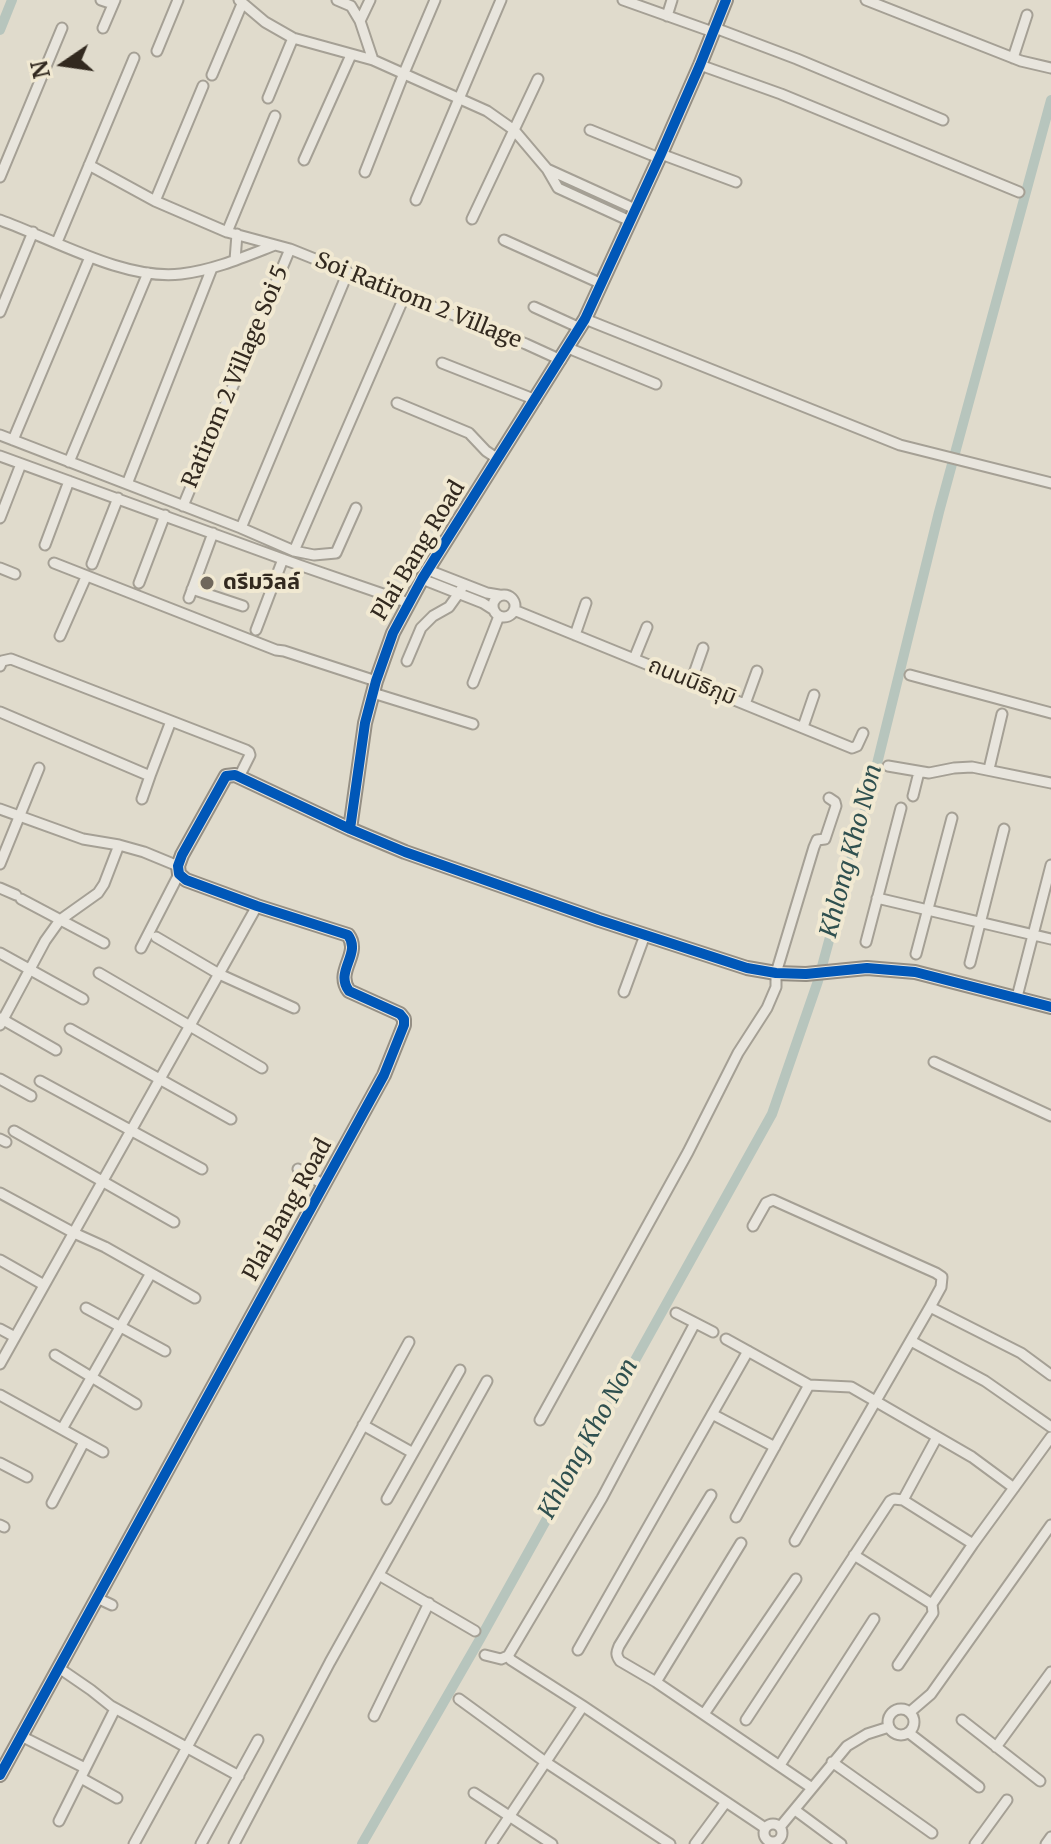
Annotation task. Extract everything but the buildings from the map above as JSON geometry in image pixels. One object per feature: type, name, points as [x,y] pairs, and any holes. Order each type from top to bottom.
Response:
[{"type":"street","points":[[101,0],[114,2],[103,28]]},
{"type":"street","points":[[157,51],[178,0]]},
{"type":"street","points":[[337,0],[351,6],[360,21],[373,60]]},
{"type":"street","points":[[360,21],[370,0]]},
{"type":"street","points":[[365,172],[435,0]]},
{"type":"street","points":[[416,200],[501,0]]},
{"type":"street","points":[[623,0],[797,59],[943,120]]},
{"type":"street","points":[[667,16],[672,0]]},
{"type":"street","name":"Plai Bang Road","points":[[350,829],[365,723],[393,633],[425,575],[583,324],[660,156],[726,0]]},
{"type":"street","points":[[866,0],[1013,58],[1051,68]]},
{"type":"street","points":[[212,75],[240,2],[265,22],[293,38],[373,60],[487,111],[514,130],[547,169],[558,188],[633,215]]},
{"type":"street","points":[[1013,58],[1027,15]]},
{"type":"street","points":[[0,177],[62,28]]},
{"type":"street","points":[[268,98],[293,38]]},
{"type":"street","points":[[304,160],[351,55]]},
{"type":"street","points":[[57,242],[134,58]]},
{"type":"street","points":[[700,65],[781,94],[1019,192]]},
{"type":"street","points":[[472,219],[538,79]]},
{"type":"street","points":[[155,201],[203,86]]},
{"type":"street","points":[[235,260],[232,233],[275,116]]},
{"type":"street","points":[[590,130],[736,182]]},
{"type":"street","name":"Soi Ratirom 2 Village","points":[[89,165],[155,201],[232,233],[290,249],[561,360]]},
{"type":"street","points":[[0,220],[90,257],[148,273],[179,274],[212,268],[275,245]]},
{"type":"street","points":[[0,312],[33,232]]},
{"type":"street","points":[[504,240],[602,284]]},
{"type":"street","name":"Ratirom 2 Village Soi 5","points":[[183,506],[290,249]]},
{"type":"street","points":[[13,440],[90,257]]},
{"type":"street","points":[[127,484],[212,268]]},
{"type":"street","points":[[241,528],[348,272]]},
{"type":"street","points":[[69,462],[148,273]]},
{"type":"street","points":[[294,551],[405,295]]},
{"type":"street","points":[[534,307],[900,445],[1051,483]]},
{"type":"street","points":[[568,348],[656,384]]},
{"type":"street","points":[[442,363],[536,400]]},
{"type":"street","points":[[397,403],[469,433],[498,459]]},
{"type":"street","points":[[0,435],[294,551],[314,555],[336,553],[356,508]]},
{"type":"street","points":[[0,456],[409,603]]},
{"type":"street","points":[[0,518],[21,464]]},
{"type":"street","points":[[45,545],[69,481]]},
{"type":"street","points":[[92,564],[118,498]]},
{"type":"street","points":[[139,583],[165,515]]},
{"type":"street","points":[[213,533],[191,594],[243,606]]},
{"type":"street","points":[[256,630],[283,559]]},
{"type":"street","points":[[54,563],[473,724]]},
{"type":"street","points":[[0,568],[15,574]]},
{"type":"street","points":[[425,575],[462,589],[504,594],[511,598],[514,610],[508,616],[496,613],[462,589]]},
{"type":"street","points":[[60,636],[86,577]]},
{"type":"street","points":[[407,661],[421,628],[449,607],[462,589]]},
{"type":"street","points":[[473,683],[496,613],[493,601],[499,595]]},
{"type":"street","points":[[575,635],[586,603]]},
{"type":"street","name":"ถนนนิธิภุมิ","points":[[514,610],[852,748],[857,746],[863,733]]},
{"type":"street","points":[[634,659],[647,627]]},
{"type":"street","points":[[691,682],[703,648]]},
{"type":"street","points":[[0,666],[2,661],[11,659],[249,752],[239,777]]},
{"type":"street","points":[[745,704],[757,671]]},
{"type":"street","points":[[910,675],[1051,713]]},
{"type":"street","points":[[803,727],[814,695]]},
{"type":"street","points":[[0,712],[150,776]]},
{"type":"street","points":[[989,769],[1002,714]]},
{"type":"street","points":[[142,799],[171,721]]},
{"type":"street","points":[[888,766],[929,773],[963,767],[989,769],[1051,783]]},
{"type":"street","points":[[0,864],[39,768]]},
{"type":"street","points":[[913,796],[919,772]]},
{"type":"street","points":[[141,948],[223,780],[229,774],[405,852],[747,968],[806,974],[867,968],[896,969],[1051,1007]]},
{"type":"street","points":[[540,1420],[688,1152],[738,1053],[767,1008],[776,987],[776,973],[815,844],[825,839],[836,806],[829,798]]},
{"type":"street","points":[[866,942],[901,808]]},
{"type":"street","points":[[0,809],[83,839],[144,852],[179,870]]},
{"type":"street","points":[[916,954],[952,818]]},
{"type":"street","points":[[970,963],[1004,829]]},
{"type":"street","points":[[56,1050],[1,1021],[60,920],[98,893],[119,845]]},
{"type":"street","points":[[1017,997],[1051,865]]},
{"type":"street","name":"Plai Bang Road","points":[[0,1775],[384,1075],[404,1025],[400,1014],[349,991],[344,985],[353,941],[348,935],[186,880],[179,870]]},
{"type":"street","points":[[0,888],[104,943]]},
{"type":"street","points":[[877,898],[1051,939]]},
{"type":"street","points":[[0,1364],[257,906]]},
{"type":"street","points":[[624,992],[645,935]]},
{"type":"street","points":[[156,937],[219,974],[294,1008]]},
{"type":"street","points":[[0,953],[83,999]]},
{"type":"street","points":[[99,973],[262,1068]]},
{"type":"street","points":[[70,1029],[231,1119]]},
{"type":"street","points":[[934,1062],[1051,1116]]},
{"type":"street","points":[[0,1079],[31,1096]]},
{"type":"street","points":[[40,1081],[202,1169]]},
{"type":"street","points":[[14,1131],[174,1222]]},
{"type":"street","points":[[298,1169],[324,1185]]},
{"type":"street","points":[[0,1193],[195,1298]]},
{"type":"street","points":[[753,1226],[766,1203],[773,1200],[941,1275],[942,1281],[911,1341],[795,1541]]},
{"type":"street","points":[[0,1260],[44,1285]]},
{"type":"street","points":[[62,1429],[151,1273]]},
{"type":"street","points":[[930,1307],[1021,1353],[1051,1375]]},
{"type":"street","points":[[86,1308],[165,1351]]},
{"type":"street","points":[[676,1313],[713,1332]]},
{"type":"street","points":[[485,1655],[501,1659],[508,1656],[602,1498],[695,1323]]},
{"type":"street","points":[[0,1329],[15,1337]]},
{"type":"street","points":[[726,1339],[809,1385],[851,1387],[972,1457],[1014,1488]]},
{"type":"street","points":[[911,1341],[985,1381],[1051,1427]]},
{"type":"street","points":[[134,1844],[409,1342]]},
{"type":"street","points":[[578,1650],[748,1351]]},
{"type":"street","points":[[55,1355],[136,1404]]},
{"type":"street","points":[[387,1499],[460,1370]]},
{"type":"street","points":[[234,1844],[330,1662],[487,1381]]},
{"type":"street","points":[[736,1517],[809,1385]]},
{"type":"street","points":[[0,1395],[103,1452]]},
{"type":"street","points":[[712,1414],[775,1447]]},
{"type":"street","points":[[363,1425],[413,1453]]},
{"type":"street","points":[[903,1500],[937,1437]]},
{"type":"street","points":[[898,1665],[933,1613],[932,1604],[1051,1437]]},
{"type":"street","points":[[52,1503],[84,1442]]},
{"type":"street","points":[[0,1463],[27,1477]]},
{"type":"street","points":[[711,1495],[616,1653],[620,1661],[812,1788]]},
{"type":"street","points":[[746,1720],[890,1501],[903,1500],[973,1544]]},
{"type":"street","points":[[910,1712],[931,1694],[1051,1525]]},
{"type":"street","points":[[656,1682],[741,1543]]},
{"type":"street","points":[[854,1555],[932,1604]]},
{"type":"street","points":[[379,1575],[475,1631]]},
{"type":"street","points":[[704,1714],[796,1579]]},
{"type":"street","points":[[97,1598],[112,1605]]},
{"type":"street","points":[[374,1716],[429,1603]]},
{"type":"street","points":[[780,1765],[874,1619]]},
{"type":"street","points":[[508,1656],[765,1828]]},
{"type":"street","points":[[59,1668],[115,1709],[239,1776]]},
{"type":"street","points":[[996,1747],[1051,1672]]},
{"type":"street","points":[[459,1699],[544,1761],[670,1844]]},
{"type":"street","points":[[491,1844],[583,1706]]},
{"type":"street","points":[[902,1708],[910,1712],[914,1720],[912,1729],[905,1735],[896,1734],[889,1727],[888,1718],[893,1711],[902,1708]]},
{"type":"street","points":[[59,1821],[115,1709]]},
{"type":"street","points":[[962,1720],[1040,1781]]},
{"type":"street","points":[[780,1827],[847,1746],[867,1734],[889,1727]]},
{"type":"street","points":[[909,1733],[979,1787]]},
{"type":"street","points":[[21,1736],[83,1773],[117,1798]]},
{"type":"street","points":[[201,1844],[258,1740]]},
{"type":"street","points":[[832,1762],[932,1833]]},
{"type":"street","points":[[474,1793],[552,1844]]},
{"type":"street","points":[[975,1844],[1007,1800]]},
{"type":"street","points":[[695,1844],[726,1802]]},
{"type":"street","points":[[795,1810],[841,1844]]},
{"type":"street","points":[[765,1828],[770,1824],[780,1827]]},
{"type":"street","points":[[765,1828],[766,1838],[771,1843],[781,1837],[780,1827]]},
{"type":"street","points":[[1046,1844],[1051,1837]]},
{"type":"waterway","points":[[0,30],[12,0]]},
{"type":"waterway","name":"Khlong Kho Non","points":[[362,1844],[480,1639],[772,1114],[818,981],[875,772],[939,512],[1051,100]]},
{"type":"cycle path","points":[[350,829],[365,723],[393,633],[422,579],[585,319],[661,154],[726,0]]},
{"type":"cycle path","points":[[0,1775],[384,1075],[404,1025],[400,1014],[349,991],[344,976],[352,949],[348,935],[257,906],[186,880],[179,874],[182,855],[226,776],[235,775],[405,852],[747,968],[806,974],[867,968],[915,972],[1051,1007]]},
{"type":"place","name":"ดรีมวิลล์","points":[[207,583]]}]
